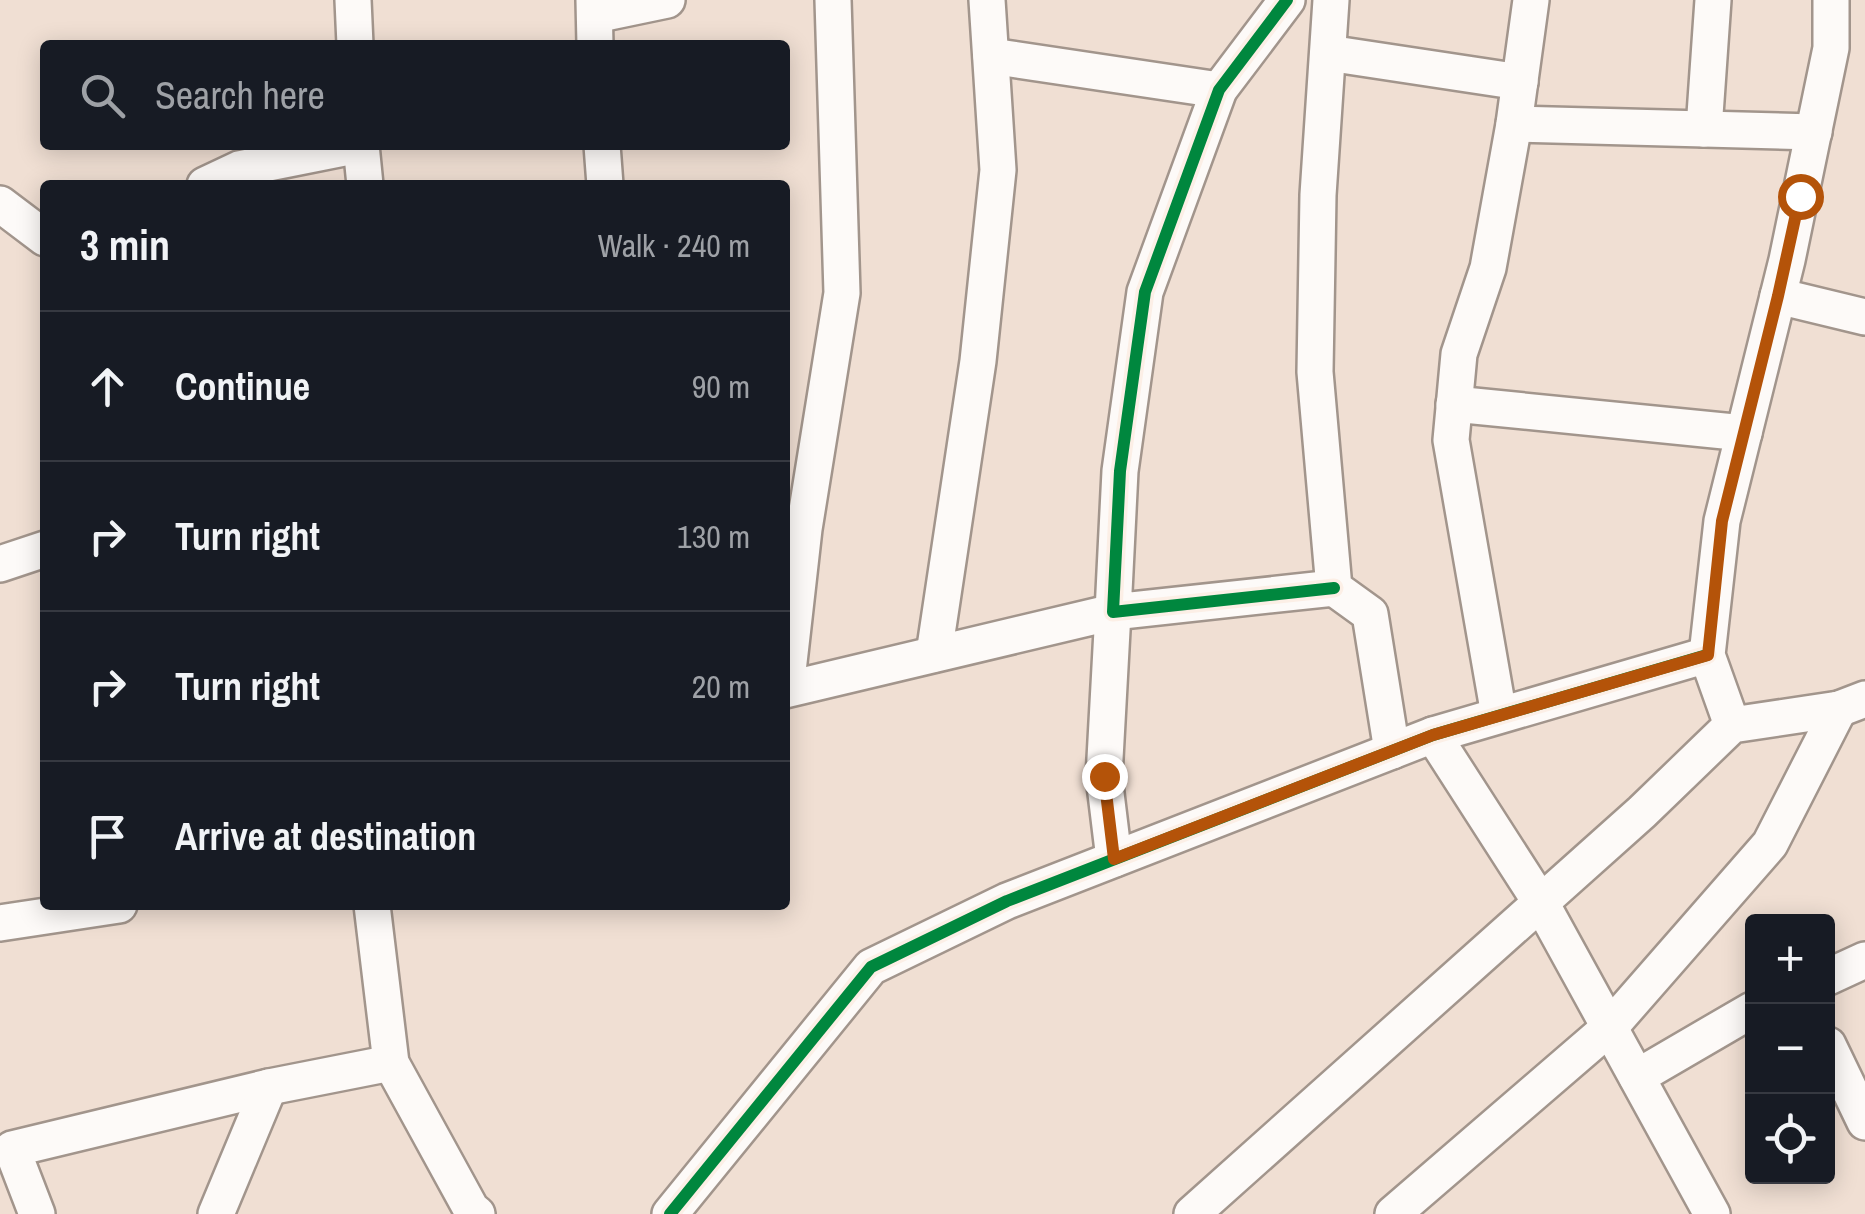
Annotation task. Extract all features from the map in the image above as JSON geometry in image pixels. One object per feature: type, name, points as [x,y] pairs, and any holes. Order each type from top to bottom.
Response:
[{"type":"street","points":[[352,0],[355,40]]},
{"type":"street","points":[[595,20],[667,0]]},
{"type":"street","points":[[790,654],[804,530],[842,293],[833,0]]},
{"type":"street","points":[[934,654],[978,361],[998,170],[987,0]]},
{"type":"street","points":[[1114,859],[1104,776],[1120,470],[1145,292],[1219,90],[1287,0]]},
{"type":"street","points":[[1331,0],[1318,195],[1316,372],[1334,588]]},
{"type":"street","points":[[1499,715],[1451,440],[1459,354],[1488,268],[1532,0]]},
{"type":"street","points":[[1704,129],[1713,0]]},
{"type":"street","points":[[1732,725],[1708,655],[1722,521],[1778,296],[1832,48],[1830,0]]},
{"type":"street","points":[[1328,53],[1520,82]]},
{"type":"street","points":[[991,56],[1219,90]]},
{"type":"street","points":[[1514,124],[1814,132]]},
{"type":"street","points":[[216,180],[239,169],[335,150]]},
{"type":"street","points":[[361,150],[364,180]]},
{"type":"street","points":[[602,150],[604,180]]},
{"type":"street","points":[[0,204],[40,234]]},
{"type":"street","points":[[1778,296],[1865,318]]},
{"type":"street","points":[[1454,404],[1744,433]]},
{"type":"street","points":[[0,564],[40,551]]},
{"type":"street","points":[[790,689],[1113,612],[1334,588],[1370,614],[1392,751]]},
{"type":"street","points":[[670,1214],[870,967],[1007,901],[1433,735],[1708,655]]},
{"type":"street","points":[[1192,1214],[1642,812],[1732,725],[1852,704]]},
{"type":"street","points":[[1393,1214],[1610,1027],[1770,844],[1852,704]]},
{"type":"street","points":[[1433,735],[1541,903],[1712,1214]]},
{"type":"street","points":[[0,923],[86,910]]},
{"type":"street","points":[[373,910],[391,1063],[476,1214]]},
{"type":"street","points":[[1835,973],[1865,960]]},
{"type":"street","points":[[1638,1077],[1745,1014]]},
{"type":"street","points":[[1835,1060],[1865,1122]]},
{"type":"street","points":[[37,1214],[12,1149],[268,1087],[391,1063]]},
{"type":"street","points":[[216,1214],[268,1087]]},
{"type":"cycle path","points":[[1287,0],[1219,90],[1145,292],[1120,471],[1113,612],[1334,588]]},
{"type":"cycle path","points":[[670,1214],[871,967],[1007,901],[1433,735],[1707,655]]},
{"type":"route","points":[[1104,776],[1114,859],[1433,735],[1708,655],[1722,521],[1800,196]]}]
